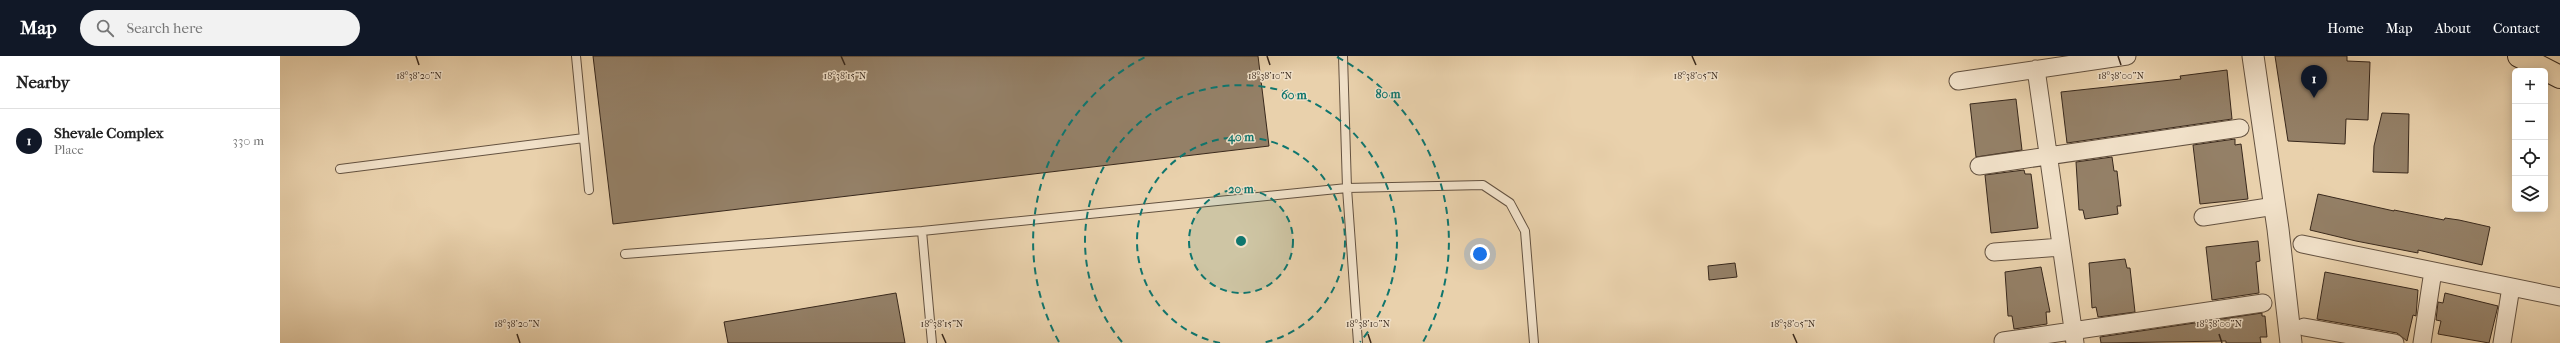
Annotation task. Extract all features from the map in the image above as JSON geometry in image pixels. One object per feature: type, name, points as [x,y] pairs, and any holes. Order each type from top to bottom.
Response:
[{"type":"main road","points":[[2519,56],[2560,77]]},
{"type":"street","points":[[1958,81],[2127,56]]},
{"type":"street","points":[[2253,56],[2275,206],[2291,343]]},
{"type":"street","points":[[2036,70],[2074,336]]},
{"type":"street","points":[[1978,166],[2240,128]]},
{"type":"street","points":[[2203,217],[2275,206]]},
{"type":"street","points":[[2302,244],[2560,297]]},
{"type":"street","points":[[1994,252],[2061,247]]},
{"type":"street","points":[[2422,343],[2433,271]]},
{"type":"street","points":[[2502,343],[2511,287]]},
{"type":"street","points":[[2003,341],[2074,336],[2263,303]]},
{"type":"street","points":[[2304,327],[2395,343]]},
{"type":"lane","points":[[576,56],[589,190]]},
{"type":"lane","points":[[1343,56],[1347,188],[1358,343]]},
{"type":"lane","points":[[340,169],[584,138]]},
{"type":"lane","points":[[625,254],[922,230],[1347,188],[1483,185],[1510,203],[1525,231],[1534,343]]},
{"type":"lane","points":[[922,230],[932,343]]},
{"type":"building","points":[[593,56],[1258,56],[1269,146],[613,224]]},
{"type":"building","points":[[2275,56],[2347,56],[2347,61],[2370,62],[2368,120],[2346,119],[2345,144],[2288,141]]},
{"type":"building","points":[[2227,70],[2232,119],[2067,143],[2061,92],[2181,79],[2180,76]]},
{"type":"building","points":[[2016,99],[2022,150],[1976,157],[1970,104]]},
{"type":"building","points":[[2382,113],[2409,114],[2408,173],[2373,172],[2374,146]]},
{"type":"building","points":[[2235,139],[2235,145],[2241,144],[2248,199],[2200,204],[2193,145]]},
{"type":"building","points":[[2112,157],[2114,171],[2117,171],[2121,206],[2117,206],[2118,214],[2085,219],[2083,210],[2079,210],[2076,162]]},
{"type":"building","points":[[2024,170],[2025,174],[2031,174],[2038,228],[1991,233],[1985,175]]},
{"type":"building","points":[[2318,194],[2394,211],[2444,220],[2445,218],[2459,220],[2490,227],[2482,265],[2418,250],[2418,253],[2310,230]]},
{"type":"building","points":[[2258,241],[2260,261],[2256,262],[2259,293],[2212,300],[2206,247]]},
{"type":"building","points":[[2125,259],[2127,268],[2130,268],[2135,312],[2098,317],[2096,307],[2092,308],[2089,263]]},
{"type":"building","points":[[1735,263],[1737,277],[1709,280],[1708,266]]},
{"type":"building","points":[[2041,267],[2050,312],[2046,312],[2047,324],[2014,329],[2012,316],[2008,316],[2005,272]]},
{"type":"building","points":[[2325,272],[2418,290],[2416,316],[2413,315],[2407,341],[2397,333],[2317,319]]},
{"type":"building","points":[[896,293],[905,343],[728,343],[724,322]]},
{"type":"building","points":[[2445,293],[2498,306],[2489,343],[2438,334],[2441,321],[2436,320],[2438,302],[2443,303]]},
{"type":"building","points":[[2262,313],[2262,316],[2265,316],[2267,337],[2260,337],[2261,343],[2226,343],[2226,341],[2101,343],[2100,337]]},
{"type":"place","name":"Shevale Complex","points":[[2314,98]]}]
